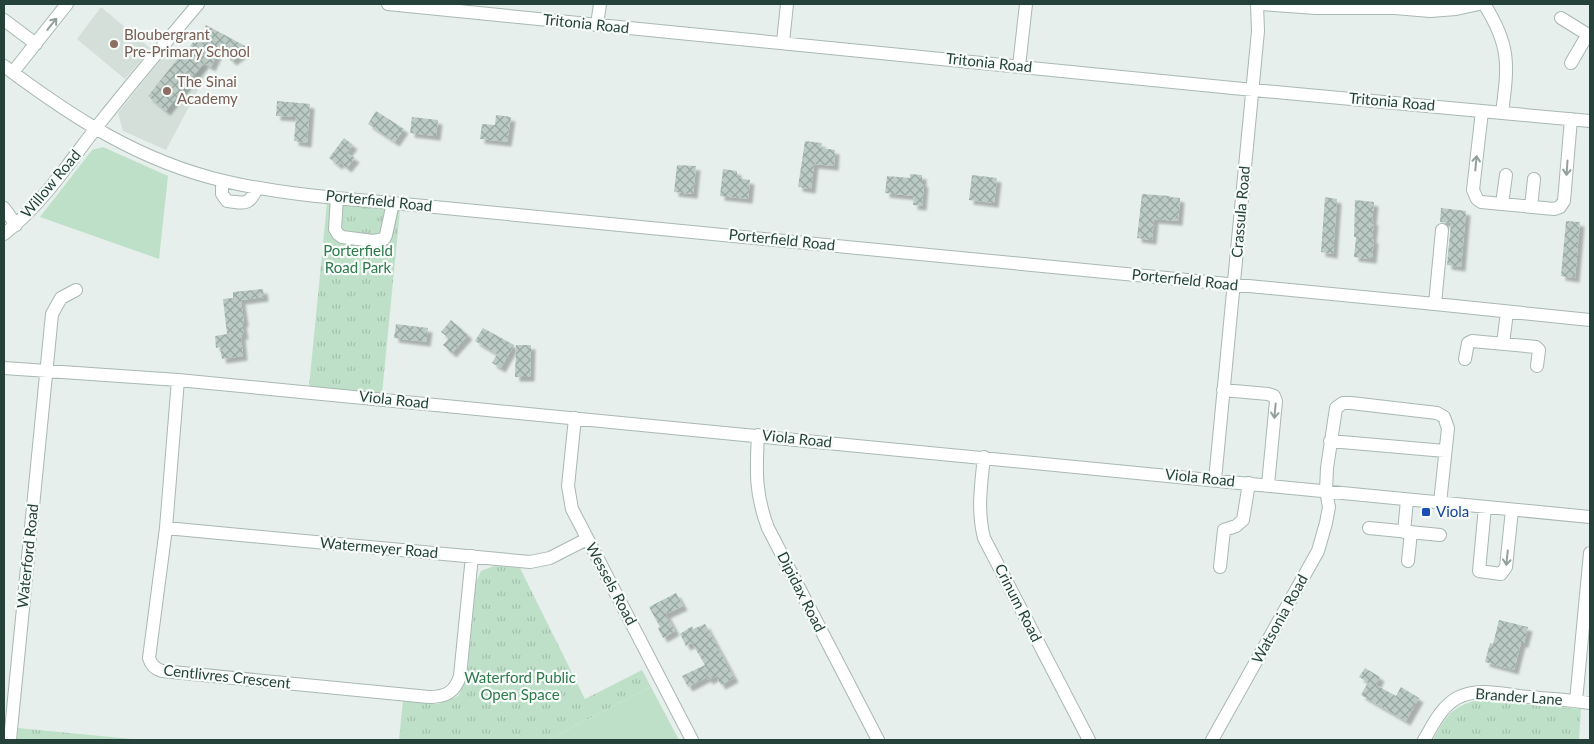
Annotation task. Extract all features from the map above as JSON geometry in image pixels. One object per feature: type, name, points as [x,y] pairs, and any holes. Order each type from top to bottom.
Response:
[{"type":"street","points":[[8,69],[36,44],[67,4]]},
{"type":"street","name":"Willow Road","points":[[4,234],[35,207],[53,186],[95,129],[198,4]]},
{"type":"street","name":"Tritonia Road","points":[[388,4],[1253,90],[1590,121]]},
{"type":"street","points":[[597,25],[600,4]]},
{"type":"street","points":[[783,42],[787,4]]},
{"type":"street","points":[[1019,66],[1026,4]]},
{"type":"street","name":"Crassula Road","points":[[1214,480],[1253,90],[1258,31],[1257,4]]},
{"type":"street","points":[[1261,4],[1456,9],[1479,4]]},
{"type":"street","points":[[1484,4],[1501,34],[1506,54],[1507,72],[1502,113]]},
{"type":"street","points":[[1562,18],[1589,35],[1571,63]]},
{"type":"street","points":[[4,20],[36,44]]},
{"type":"street","name":"Porterfield Road","points":[[8,69],[95,129],[129,147],[187,170],[257,188],[338,198],[1590,320]]},
{"type":"street","points":[[1482,111],[1474,194],[1481,202],[1531,207],[1556,209],[1564,201],[1571,119]]},
{"type":"street","points":[[1502,204],[1506,175]]},
{"type":"street","points":[[1531,207],[1534,179]]},
{"type":"street","points":[[222,180],[222,194],[227,201],[248,202],[253,197],[257,188]]},
{"type":"street","points":[[338,198],[335,228],[338,234],[342,237],[373,241],[384,239],[393,203]]},
{"type":"street","points":[[4,208],[16,225]]},
{"type":"street","points":[[1435,304],[1442,230]]},
{"type":"street","name":"Waterford Road","points":[[10,740],[52,314],[54,308],[66,295],[76,290]]},
{"type":"street","points":[[1503,344],[1507,312]]},
{"type":"street","points":[[1465,359],[1468,343],[1472,341],[1536,347],[1539,350],[1536,366]]},
{"type":"street","name":"Viola Road","points":[[4,368],[178,380],[984,457],[1407,500],[1590,516]]},
{"type":"street","name":"Centlivres Crescent","points":[[178,380],[166,528],[149,658],[156,669],[429,697],[444,696],[458,685],[460,676],[472,556]]},
{"type":"street","points":[[1223,390],[1274,396],[1276,401],[1268,485]]},
{"type":"street","name":"Watsonia Road","points":[[1212,740],[1318,551],[1329,507],[1326,491],[1327,468],[1335,410],[1340,404],[1351,403],[1437,413],[1446,420],[1448,428],[1445,452]]},
{"type":"street","name":"Wessels Road","points":[[575,418],[568,486],[572,509],[692,740]]},
{"type":"street","name":"Dipidax Road","points":[[758,436],[755,475],[761,511],[768,528],[878,740]]},
{"type":"street","points":[[1330,441],[1445,452],[1440,503]]},
{"type":"street","name":"Crinum Road","points":[[984,457],[979,504],[979,520],[984,538],[1089,740]]},
{"type":"street","points":[[1220,567],[1224,530],[1236,526],[1243,520],[1249,483]]},
{"type":"street","points":[[1407,500],[1408,561]]},
{"type":"street","points":[[1485,507],[1479,571],[1501,574],[1506,567],[1512,510]]},
{"type":"street","name":"Watermeyer Road","points":[[166,528],[523,562],[536,562],[550,558],[587,539]]},
{"type":"street","points":[[1369,528],[1440,535]]},
{"type":"street","points":[[1576,701],[1590,553]]},
{"type":"street","name":"Brander Lane","points":[[1424,740],[1444,708],[1466,694],[1485,692],[1590,703]]},
{"type":"shaded area","name":"Bloubergrant Pre-Primary School","points":[[101,7],[151,49],[125,79],[77,39]]},
{"type":"shaded area","name":"The Sinai Academy","points":[[170,48],[209,69],[166,150],[123,131],[118,113]]},
{"type":"green space","points":[[103,147],[168,176],[159,259],[40,217],[92,150]]},
{"type":"green space","name":"Porterfield Road Park","points":[[327,203],[400,210],[382,394],[309,387]]},
{"type":"green space","name":"Waterford Public Open Space","points":[[494,566],[520,568],[585,699],[642,670],[651,687],[547,740],[399,740],[403,700],[438,704],[458,696],[467,678],[476,582],[481,571]]},
{"type":"green space","points":[[651,687],[679,740],[547,740]]},
{"type":"green space","points":[[1478,700],[1581,709],[1579,740],[1433,740],[1450,714],[1461,706]]},
{"type":"green space","points":[[18,728],[142,740],[17,740]]},
{"type":"building","points":[[206,25],[247,47],[243,53],[232,61],[220,48],[211,67],[204,63],[166,111],[148,96],[179,57],[182,59],[193,42],[195,43],[198,36],[201,37]]},
{"type":"building","points":[[277,101],[310,104],[307,143],[294,141],[296,117],[276,116]]},
{"type":"building","points":[[376,111],[404,129],[395,142],[368,124]]},
{"type":"building","points":[[496,115],[511,117],[507,142],[480,139],[482,124],[495,125]]},
{"type":"building","points":[[412,117],[438,120],[436,136],[410,133]]},
{"type":"building","points":[[344,138],[353,145],[347,153],[355,158],[347,168],[340,162],[338,165],[329,158]]},
{"type":"building","points":[[805,141],[822,143],[821,148],[835,150],[834,166],[814,164],[811,189],[798,187]]},
{"type":"building","points":[[677,165],[696,166],[693,194],[674,192]]},
{"type":"building","points":[[723,169],[737,171],[737,178],[750,180],[748,199],[720,196]]},
{"type":"building","points":[[910,174],[922,175],[922,183],[924,183],[922,206],[913,205],[914,196],[885,193],[887,176],[910,178]]},
{"type":"building","points":[[972,175],[997,178],[994,203],[969,200]]},
{"type":"building","points":[[1142,194],[1180,198],[1178,221],[1154,219],[1152,240],[1137,238]]},
{"type":"building","points":[[1325,197],[1337,199],[1333,254],[1321,252]]},
{"type":"building","points":[[1355,200],[1374,202],[1372,259],[1354,257],[1356,237],[1354,237]]},
{"type":"building","points":[[1441,208],[1466,211],[1461,267],[1447,265],[1451,223],[1440,222]]},
{"type":"building","points":[[1566,221],[1580,222],[1575,278],[1561,276]]},
{"type":"building","points":[[263,289],[264,297],[241,300],[244,322],[242,323],[244,335],[241,335],[243,356],[222,359],[220,347],[216,348],[215,336],[227,334],[223,299],[233,298],[233,292]]},
{"type":"building","points":[[451,320],[468,335],[452,353],[443,345],[449,338],[441,332]]},
{"type":"building","points":[[396,324],[428,328],[426,342],[394,338]]},
{"type":"building","points":[[483,328],[514,345],[501,368],[492,363],[497,354],[475,341]]},
{"type":"building","points":[[516,345],[531,345],[530,377],[515,377]]},
{"type":"building","points":[[676,593],[683,606],[666,614],[675,631],[663,638],[658,628],[660,627],[649,607]]},
{"type":"building","points":[[1499,620],[1528,627],[1524,643],[1521,643],[1514,670],[1485,662],[1490,643],[1493,644]]},
{"type":"building","points":[[705,624],[734,678],[721,685],[716,676],[708,680],[707,677],[688,687],[682,676],[705,665],[692,643],[686,646],[680,634],[692,626],[693,629]]},
{"type":"building","points":[[1365,668],[1380,677],[1376,685],[1396,696],[1401,687],[1419,698],[1406,721],[1361,695],[1368,682],[1359,677]]},
{"type":"place","name":"Bloubergrant Pre-Primary School","points":[[114,44]]},
{"type":"place","name":"The Sinai Academy","points":[[167,91]]},
{"type":"place","name":"Viola","points":[[1426,512]]}]
